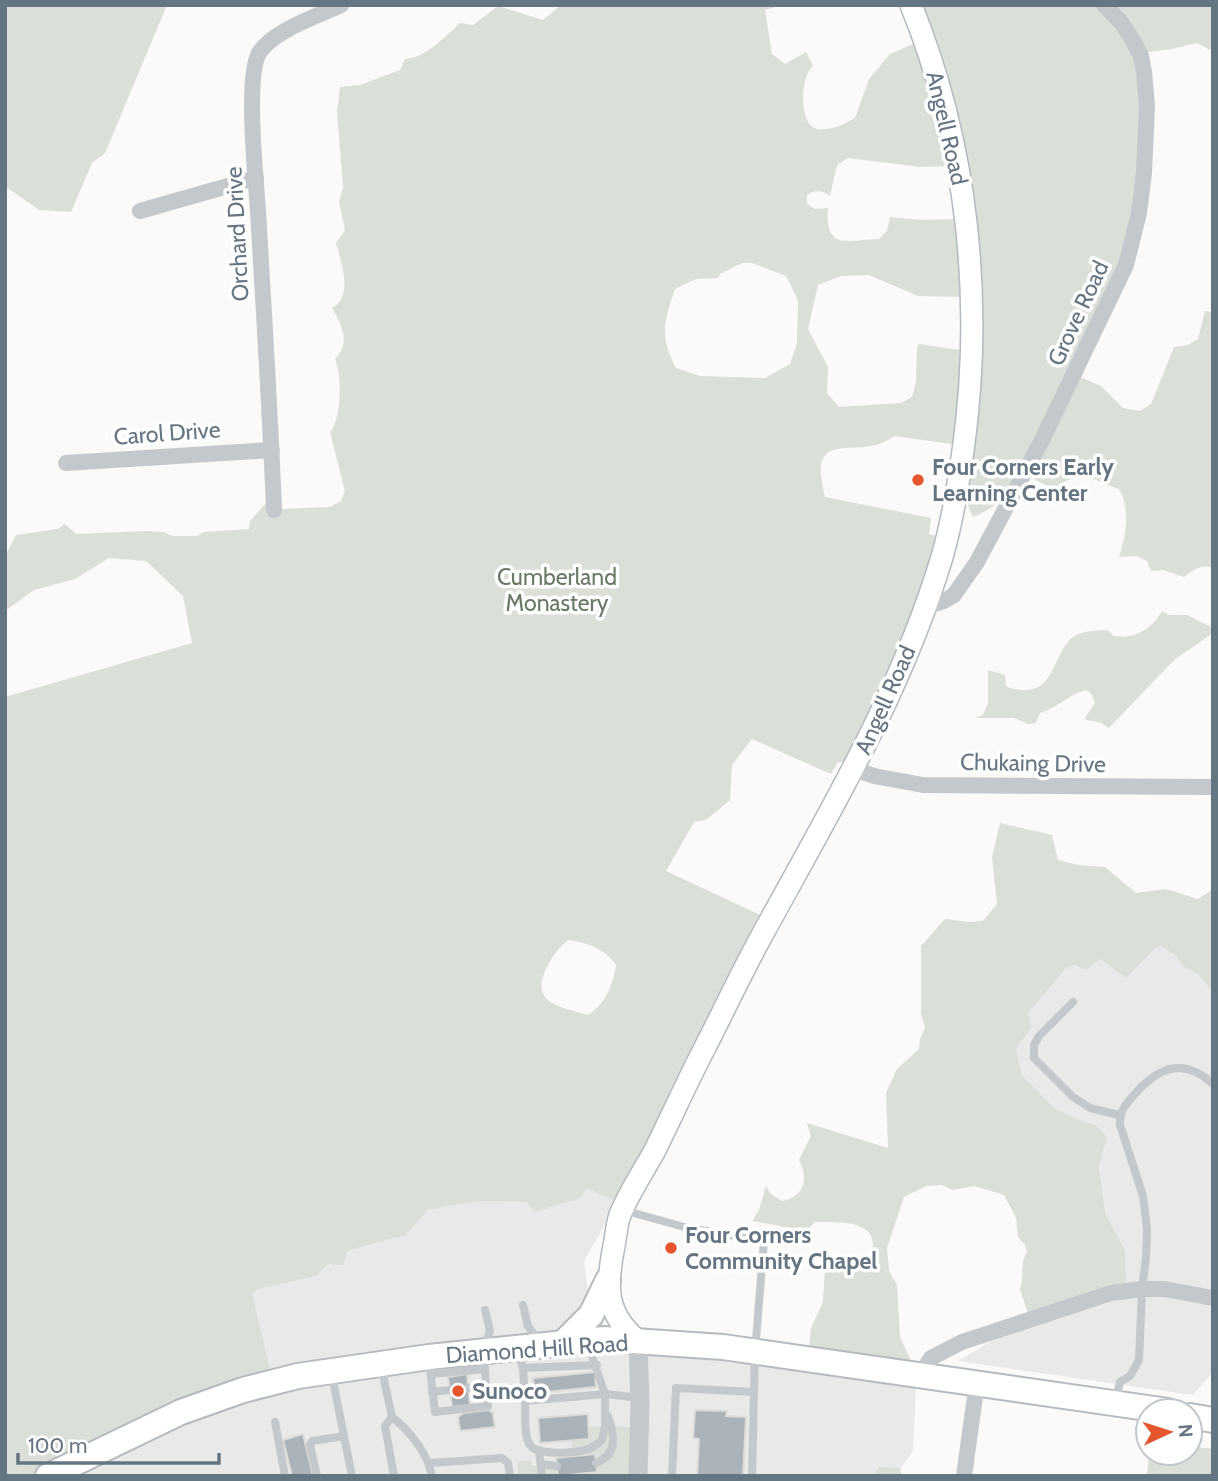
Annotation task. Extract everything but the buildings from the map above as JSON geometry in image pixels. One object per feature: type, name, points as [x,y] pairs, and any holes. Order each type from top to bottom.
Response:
[{"type":"main road","name":"Angell Road","points":[[638,1341],[627,1332],[613,1311],[608,1280],[623,1210],[758,943],[854,769],[892,691],[927,606],[943,554],[959,481],[968,416],[972,354],[972,303],[964,201],[939,83],[911,5]]},
{"type":"main road","points":[[559,1359],[591,1315],[608,1280]]},
{"type":"main road","name":"Diamond Hill Road","points":[[47,1476],[181,1412],[243,1390],[298,1376],[381,1363],[430,1366],[520,1358],[559,1359],[604,1339],[664,1341],[755,1352],[1134,1405]]},
{"type":"street","name":"Orchard Drive","points":[[274,510],[256,178],[252,83],[254,64],[261,50],[291,29],[341,5]]},
{"type":"street","name":"Grove Road","points":[[927,606],[954,595],[977,562],[1042,440],[1126,265],[1139,213],[1147,106],[1141,55],[1121,22],[1104,5]]},
{"type":"street","points":[[141,211],[256,178]]},
{"type":"street","name":"Carol Drive","points":[[66,463],[272,450]]},
{"type":"street","name":"Chukaing Drive","points":[[854,769],[899,782],[923,785],[1213,787]]},
{"type":"street","points":[[921,1374],[930,1358],[962,1342],[1111,1293],[1165,1289],[1213,1298]]},
{"type":"street","points":[[638,1341],[638,1476]]},
{"type":"street","points":[[964,1476],[977,1382]]},
{"type":"lane","points":[[1073,1002],[1039,1036],[1034,1045],[1034,1058],[1073,1097],[1090,1108],[1119,1115]]},
{"type":"lane","points":[[1114,1402],[1120,1382],[1130,1376],[1139,1360],[1147,1229],[1143,1196],[1119,1115],[1147,1079],[1163,1070],[1183,1068],[1196,1072],[1213,1084]]},
{"type":"lane","points":[[623,1210],[684,1227],[764,1241],[755,1352],[752,1476]]},
{"type":"lane","points":[[523,1305],[527,1326],[559,1359],[580,1370],[597,1365]]},
{"type":"lane","points":[[430,1366],[435,1412],[488,1406],[484,1360],[490,1331],[485,1310]]},
{"type":"lane","points":[[520,1358],[530,1446],[556,1452],[590,1449],[602,1440],[605,1395],[597,1365]]},
{"type":"lane","points":[[559,1359],[597,1365]]},
{"type":"lane","points":[[381,1363],[392,1417],[404,1426],[430,1463],[432,1476]]},
{"type":"lane","points":[[331,1370],[352,1476]]},
{"type":"lane","points":[[468,1388],[486,1386]]},
{"type":"lane","points":[[672,1476],[676,1388],[754,1392]]},
{"type":"lane","points":[[432,1392],[450,1390]]},
{"type":"lane","points":[[525,1401],[549,1395],[581,1392],[640,1398]]},
{"type":"lane","points":[[596,1463],[607,1458],[613,1447],[612,1428],[605,1409]]},
{"type":"lane","points":[[392,1417],[385,1426],[394,1476]]},
{"type":"lane","points":[[275,1422],[285,1476]]},
{"type":"lane","points":[[317,1476],[310,1445],[312,1441],[344,1436]]},
{"type":"lane","points":[[539,1450],[542,1476]]},
{"type":"lane","points":[[430,1463],[502,1458],[509,1463],[510,1476]]},
{"type":"lane","points":[[541,1464],[557,1466]]},
{"type":"shaded area","points":[[1161,945],[1175,955],[1182,966],[1198,974],[1213,992],[1213,1372],[1193,1395],[958,1361],[1031,1318],[1125,1250],[1106,1215],[1103,1197],[1099,1167],[1107,1137],[1096,1125],[1054,1108],[1022,1075],[1016,1049],[1032,1027],[1028,1013],[1067,967],[1075,965],[1085,970],[1101,959]]},
{"type":"shaded area","points":[[587,1188],[617,1203],[584,1261],[589,1299],[600,1321],[620,1338],[917,1366],[913,1451],[901,1468],[874,1476],[631,1476],[569,1463],[546,1465],[518,1462],[518,1476],[37,1476],[272,1381],[254,1309],[252,1295],[256,1290],[316,1276],[350,1250],[406,1235],[428,1210],[479,1201],[526,1202]]},
{"type":"green space","points":[[5,5],[167,5],[105,153],[92,163],[71,212],[39,210],[5,186]]},
{"type":"green space","name":"Cumberland Monastery","points":[[561,5],[782,5],[765,10],[772,54],[785,64],[806,52],[813,66],[805,80],[804,111],[812,126],[828,129],[855,118],[869,79],[890,54],[918,42],[905,5],[1213,5],[1213,46],[1210,50],[1197,43],[1140,53],[1141,141],[1130,238],[1073,374],[1101,386],[1123,408],[1140,411],[1151,404],[1174,347],[1188,345],[1198,339],[1205,311],[1213,312],[1213,568],[1201,567],[1184,577],[1163,570],[1151,571],[1147,561],[1136,556],[1119,557],[1126,523],[1123,497],[1119,489],[1092,479],[1071,479],[1053,489],[1025,474],[1002,499],[973,517],[961,489],[959,445],[894,436],[876,445],[827,453],[821,465],[825,497],[931,518],[929,534],[941,537],[941,542],[852,763],[838,762],[831,774],[752,739],[732,765],[730,800],[706,820],[694,822],[666,871],[769,919],[617,1203],[587,1188],[580,1198],[535,1212],[526,1202],[479,1201],[428,1210],[406,1235],[350,1250],[343,1265],[330,1264],[316,1276],[256,1290],[252,1295],[273,1381],[37,1476],[5,1476],[5,697],[192,643],[183,596],[146,561],[109,558],[75,579],[34,590],[5,611],[5,556],[16,535],[58,529],[65,524],[76,534],[145,531],[164,532],[172,536],[197,536],[204,532],[249,529],[250,521],[267,502],[278,509],[330,507],[341,501],[345,491],[330,432],[337,417],[340,397],[335,359],[344,340],[342,328],[332,308],[339,303],[344,288],[343,269],[336,243],[345,230],[339,201],[343,188],[337,112],[340,87],[360,85],[400,70],[405,59],[427,51],[460,23],[473,25],[498,6],[543,20]],"holes":[[[848,158],[920,167],[952,166],[957,219],[890,217],[887,231],[879,239],[840,240],[830,231],[828,208],[815,209],[807,204],[807,195],[813,192],[821,191],[830,196],[837,165]],[[742,263],[752,263],[786,276],[798,300],[797,343],[790,364],[765,378],[700,376],[676,368],[665,338],[668,311],[675,289],[696,279],[718,278],[720,274]],[[869,275],[918,296],[968,297],[967,351],[919,344],[912,397],[901,403],[839,407],[827,393],[828,367],[808,329],[818,285],[841,276]],[[569,940],[596,948],[616,965],[607,994],[599,1006],[588,1015],[551,1002],[542,990],[546,969]]]},
{"type":"green space","points":[[1162,611],[1169,615],[1187,615],[1213,628],[1213,633],[1174,660],[1109,728],[1084,719],[1095,703],[1091,693],[1086,690],[1040,713],[1036,723],[1028,724],[1014,718],[975,718],[983,715],[988,703],[988,670],[1005,675],[1008,687],[1031,690],[1045,681],[1071,639],[1086,632],[1108,630],[1113,636],[1135,635],[1148,628]]},
{"type":"green space","points":[[1000,823],[1052,835],[1058,860],[1105,867],[1136,893],[1166,889],[1198,899],[1213,889],[1213,992],[1198,974],[1182,966],[1175,955],[1161,946],[1156,947],[1126,978],[1101,959],[1085,970],[1075,965],[1067,967],[1028,1013],[1032,1027],[1016,1049],[1022,1075],[1054,1108],[1096,1125],[1107,1137],[1099,1167],[1106,1215],[1125,1250],[1126,1290],[1029,1317],[1020,1289],[1023,1261],[1027,1252],[1018,1237],[1016,1218],[1004,1195],[974,1186],[953,1190],[942,1185],[926,1186],[904,1197],[887,1248],[889,1271],[897,1285],[900,1337],[912,1363],[808,1359],[811,1328],[823,1302],[825,1267],[855,1266],[867,1262],[872,1257],[872,1239],[863,1228],[848,1223],[815,1222],[808,1229],[802,1230],[752,1221],[759,1210],[766,1186],[772,1195],[782,1201],[796,1195],[803,1186],[804,1174],[799,1160],[811,1136],[807,1123],[888,1148],[886,1093],[897,1069],[919,1049],[925,1028],[921,1013],[921,946],[945,919],[983,921],[997,904],[992,857]]},
{"type":"green space","points":[[609,1425],[632,1428],[631,1476],[518,1476],[518,1462],[530,1460],[533,1465],[568,1463],[573,1439],[591,1427]]},
{"type":"green space","points":[[1204,1448],[1213,1449],[1213,1476],[1147,1476],[1148,1467],[1204,1467]]},
{"type":"green space","points":[[879,1467],[900,1468],[902,1476],[874,1476]]},
{"type":"place","name":"Four Corners Early Learning Center","points":[[918,480]]},
{"type":"place","name":"Four Corners Community Chapel","points":[[671,1248]]},
{"type":"place","name":"Sunoco","points":[[458,1391]]}]
